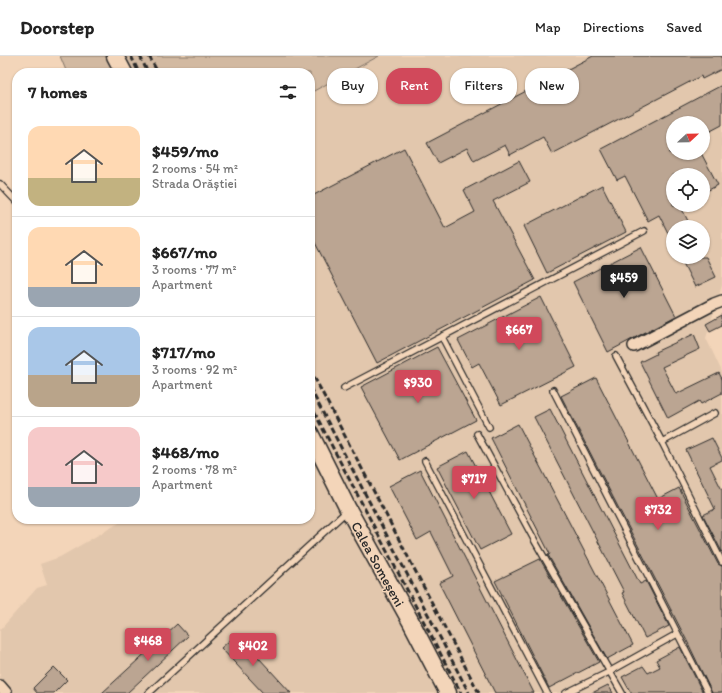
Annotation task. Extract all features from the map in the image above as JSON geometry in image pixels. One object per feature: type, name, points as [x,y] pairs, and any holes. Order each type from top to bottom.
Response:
[{"type":"main road","points":[[115,56],[121,68]]},
{"type":"main road","name":"Calea Someșeni","points":[[315,443],[348,509],[411,622],[448,693]]},
{"type":"street","points":[[634,346],[722,301]]},
{"type":"street","points":[[0,686],[6,693]]},
{"type":"lane","points":[[0,184],[12,197]]},
{"type":"lane","points":[[344,388],[644,231]]},
{"type":"lane","points":[[442,337],[488,427]]},
{"type":"lane","points":[[616,356],[662,442],[722,562]]},
{"type":"lane","points":[[553,390],[708,693]]},
{"type":"lane","points":[[662,442],[715,413]]},
{"type":"lane","points":[[477,434],[536,543],[622,693]]},
{"type":"lane","points":[[426,461],[547,693]]},
{"type":"lane","points":[[149,693],[348,509]]},
{"type":"lane","points":[[566,693],[609,672],[677,634]]},
{"type":"shaded area","points":[[60,56],[379,56],[357,68],[327,68],[327,84],[315,90],[315,68],[65,68]]},
{"type":"shaded area","points":[[379,56],[722,56],[722,285],[706,338],[722,372],[722,693],[0,693],[0,630],[37,588],[47,585],[40,564],[60,557],[117,524],[315,524],[315,90],[327,84],[327,104],[378,104],[378,68],[357,68]]},
{"type":"building","points":[[593,56],[722,56],[722,69],[702,79],[701,76],[552,154],[543,137],[510,155],[505,145],[474,161],[467,148],[438,163],[427,143],[501,104],[517,104],[517,96],[525,92],[525,104],[579,104],[579,68],[570,68]]},
{"type":"building","points":[[722,85],[722,125],[710,131],[710,116],[666,116],[666,160],[705,160],[709,168],[666,168],[666,212],[684,212],[688,220],[666,220],[666,229],[659,215],[648,221],[625,176],[617,180],[601,149]]},
{"type":"building","points":[[404,148],[445,228],[475,212],[464,190],[519,161],[530,182],[493,201],[535,280],[377,363],[315,243],[315,194]]},
{"type":"building","points":[[710,170],[718,185],[710,189]]},
{"type":"building","points":[[602,185],[626,232],[547,273],[524,226]]},
{"type":"building","points":[[641,247],[676,316],[608,352],[573,282]]},
{"type":"building","points":[[684,264],[710,264],[716,277],[695,287]]},
{"type":"building","points":[[541,297],[576,367],[501,405],[479,363],[472,367],[458,340]]},
{"type":"building","points":[[722,315],[722,325],[710,331],[706,324]]},
{"type":"building","points":[[694,334],[700,349],[662,367],[676,394],[719,373],[722,379],[722,393],[701,404],[699,401],[668,418],[640,362],[656,354],[655,352]]},
{"type":"building","points":[[437,347],[476,420],[400,460],[361,387]]},
{"type":"building","points":[[596,378],[658,499],[679,488],[718,564],[722,566],[722,693],[712,693],[688,643],[561,396]]},
{"type":"building","points":[[550,409],[640,584],[646,581],[669,626],[645,638],[622,593],[624,592],[534,417]]},
{"type":"building","points":[[518,424],[633,645],[607,659],[548,555],[550,554],[491,438]]},
{"type":"building","points":[[712,438],[722,458],[722,460],[710,466],[722,490],[722,552],[703,515],[715,509],[686,450]]},
{"type":"building","points":[[468,451],[511,534],[480,550],[437,467]]},
{"type":"building","points":[[420,470],[534,693],[495,693],[439,583],[453,576],[431,532],[417,540],[389,486]]},
{"type":"building","points":[[540,559],[599,662],[549,688],[495,581]]},
{"type":"building","points":[[177,624],[188,636],[127,693],[102,693]]},
{"type":"building","points":[[237,634],[291,693],[263,693],[221,648]]},
{"type":"building","points":[[680,647],[703,693],[631,693],[622,677],[643,666],[648,673],[660,667],[656,660]]},
{"type":"building","points":[[54,667],[67,680],[54,693],[37,693],[33,688]]},
{"type":"building","points":[[608,685],[613,693],[592,693]]},
{"type":"railway","points":[[131,56],[137,68]]},
{"type":"railway","points":[[140,56],[146,68]]},
{"type":"railway","points":[[149,56],[155,68]]},
{"type":"railway","points":[[315,379],[479,693]]},
{"type":"railway","points":[[315,398],[469,693]]},
{"type":"railway","points":[[315,414],[461,693]]}]
